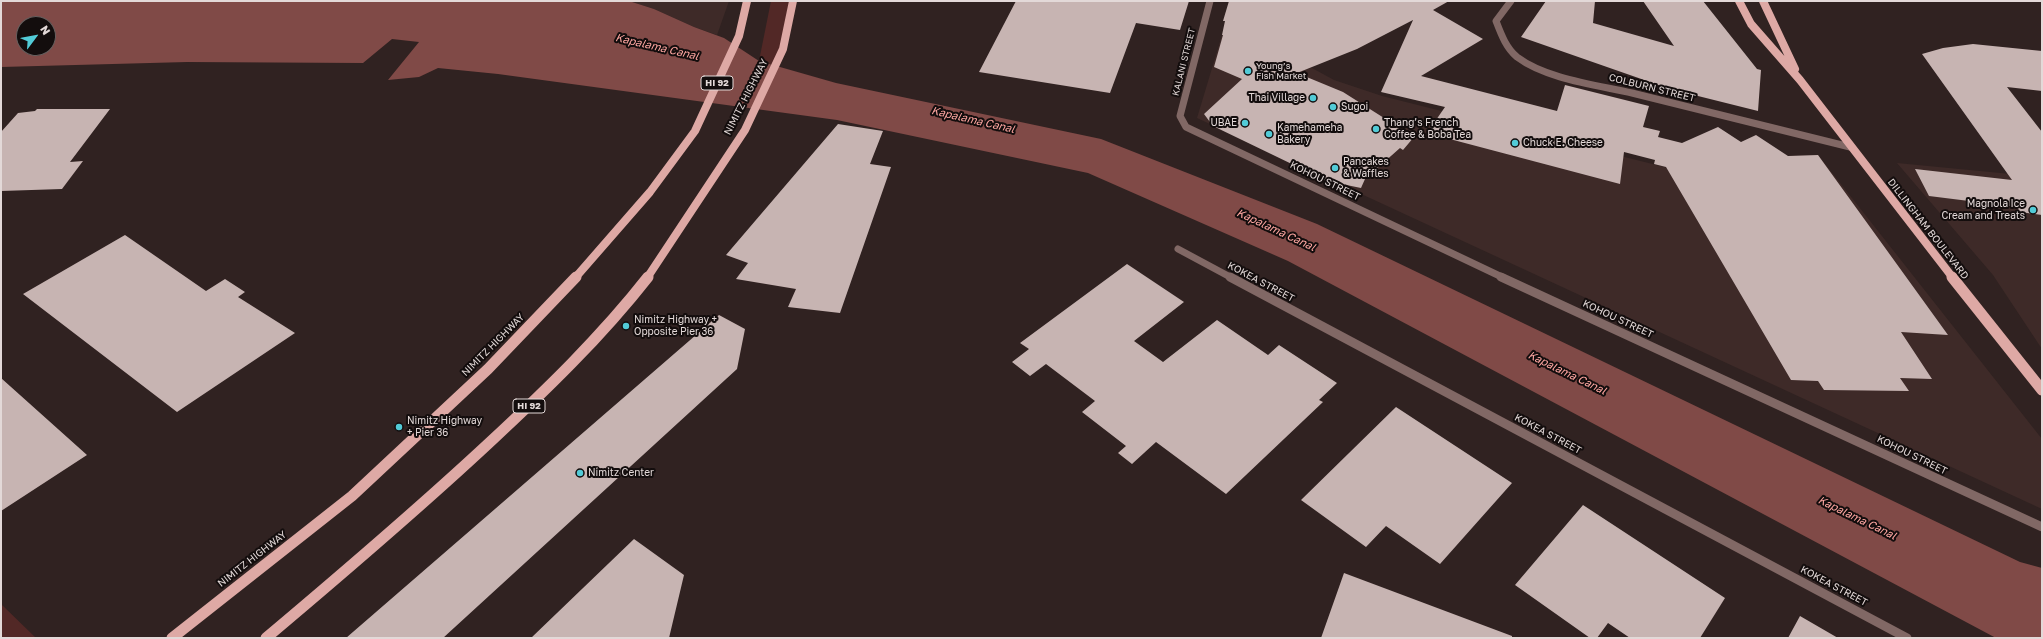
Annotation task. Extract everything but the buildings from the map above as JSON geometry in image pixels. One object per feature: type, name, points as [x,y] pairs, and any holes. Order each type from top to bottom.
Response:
[{"type":"main road","name":"NIMITZ HIGHWAY","points":[[172,638],[352,496],[488,369],[593,258],[650,192],[695,131],[739,36],[747,1]]},
{"type":"main road","name":"NIMITZ HIGHWAY","points":[[266,638],[414,512],[538,398],[629,301],[650,274],[745,130],[783,49],[794,1]]},
{"type":"main road","name":"DILLINGHAM BOULEVARD","points":[[1739,1],[1750,24],[1800,80],[1850,147],[2042,390]]},
{"type":"main road","name":"DILLINGHAM BOULEVARD","points":[[1763,1],[1800,80]]},
{"type":"street","name":"KALANI STREET","points":[[1186,127],[1180,116],[1210,1]]},
{"type":"street","name":"COLBURN STREET","points":[[1511,1],[1496,21],[1502,38],[1509,49],[1518,58],[1529,64],[1577,80],[1850,147]]},
{"type":"street","name":"KOHOU STREET","points":[[1186,127],[1744,390],[2042,527]]},
{"type":"street","name":"KOKEA STREET","points":[[1178,249],[1907,638]]},
{"type":"shaded area","points":[[629,1],[729,1],[717,35],[694,27],[654,9]]},
{"type":"shaded area","points":[[771,1],[789,1],[777,66],[759,61]]},
{"type":"shaded area","points":[[1222,35],[1260,41],[1306,69],[1312,68],[1334,80],[1382,96],[1716,180],[1764,157],[1818,155],[2042,439],[2042,509],[1197,118]]},
{"type":"shaded area","points":[[1897,163],[2042,177],[2042,349],[1993,275]]},
{"type":"shaded area","points":[[1,604],[36,638],[1,638]]},
{"type":"water","name":"Kapalama Canal","points":[[1,1],[629,1],[654,9],[694,27],[724,38],[759,61],[836,83],[1101,139],[1317,224],[2020,562],[2042,568],[2042,638],[1996,638],[1288,261],[1088,173],[837,120],[498,74],[438,68],[419,77],[388,80],[419,42],[392,39],[363,63],[187,62],[1,67]]},
{"type":"place","name":"Young’s Fish Market","points":[[1248,71]]},
{"type":"place","name":"Thai Village","points":[[1313,98]]},
{"type":"place","name":"Sugoi","points":[[1333,107]]},
{"type":"place","name":"UBAE","points":[[1245,123]]},
{"type":"place","name":"Thang’s French Coffee & Boba Tea","points":[[1376,129]]},
{"type":"place","name":"Kamehameha Bakery","points":[[1269,134]]},
{"type":"place","name":"Chuck E. Cheese","points":[[1515,143]]},
{"type":"place","name":"Pancakes & Waffles","points":[[1335,168]]},
{"type":"place","name":"Magnola Ice Cream and Treats","points":[[2033,210]]},
{"type":"place","name":"Nimitz Highway + Opposite Pier 36","points":[[626,326]]},
{"type":"place","name":"Nimitz Highway + Pier 36","points":[[399,427]]},
{"type":"place","name":"Nimitz Center","points":[[580,473]]}]
